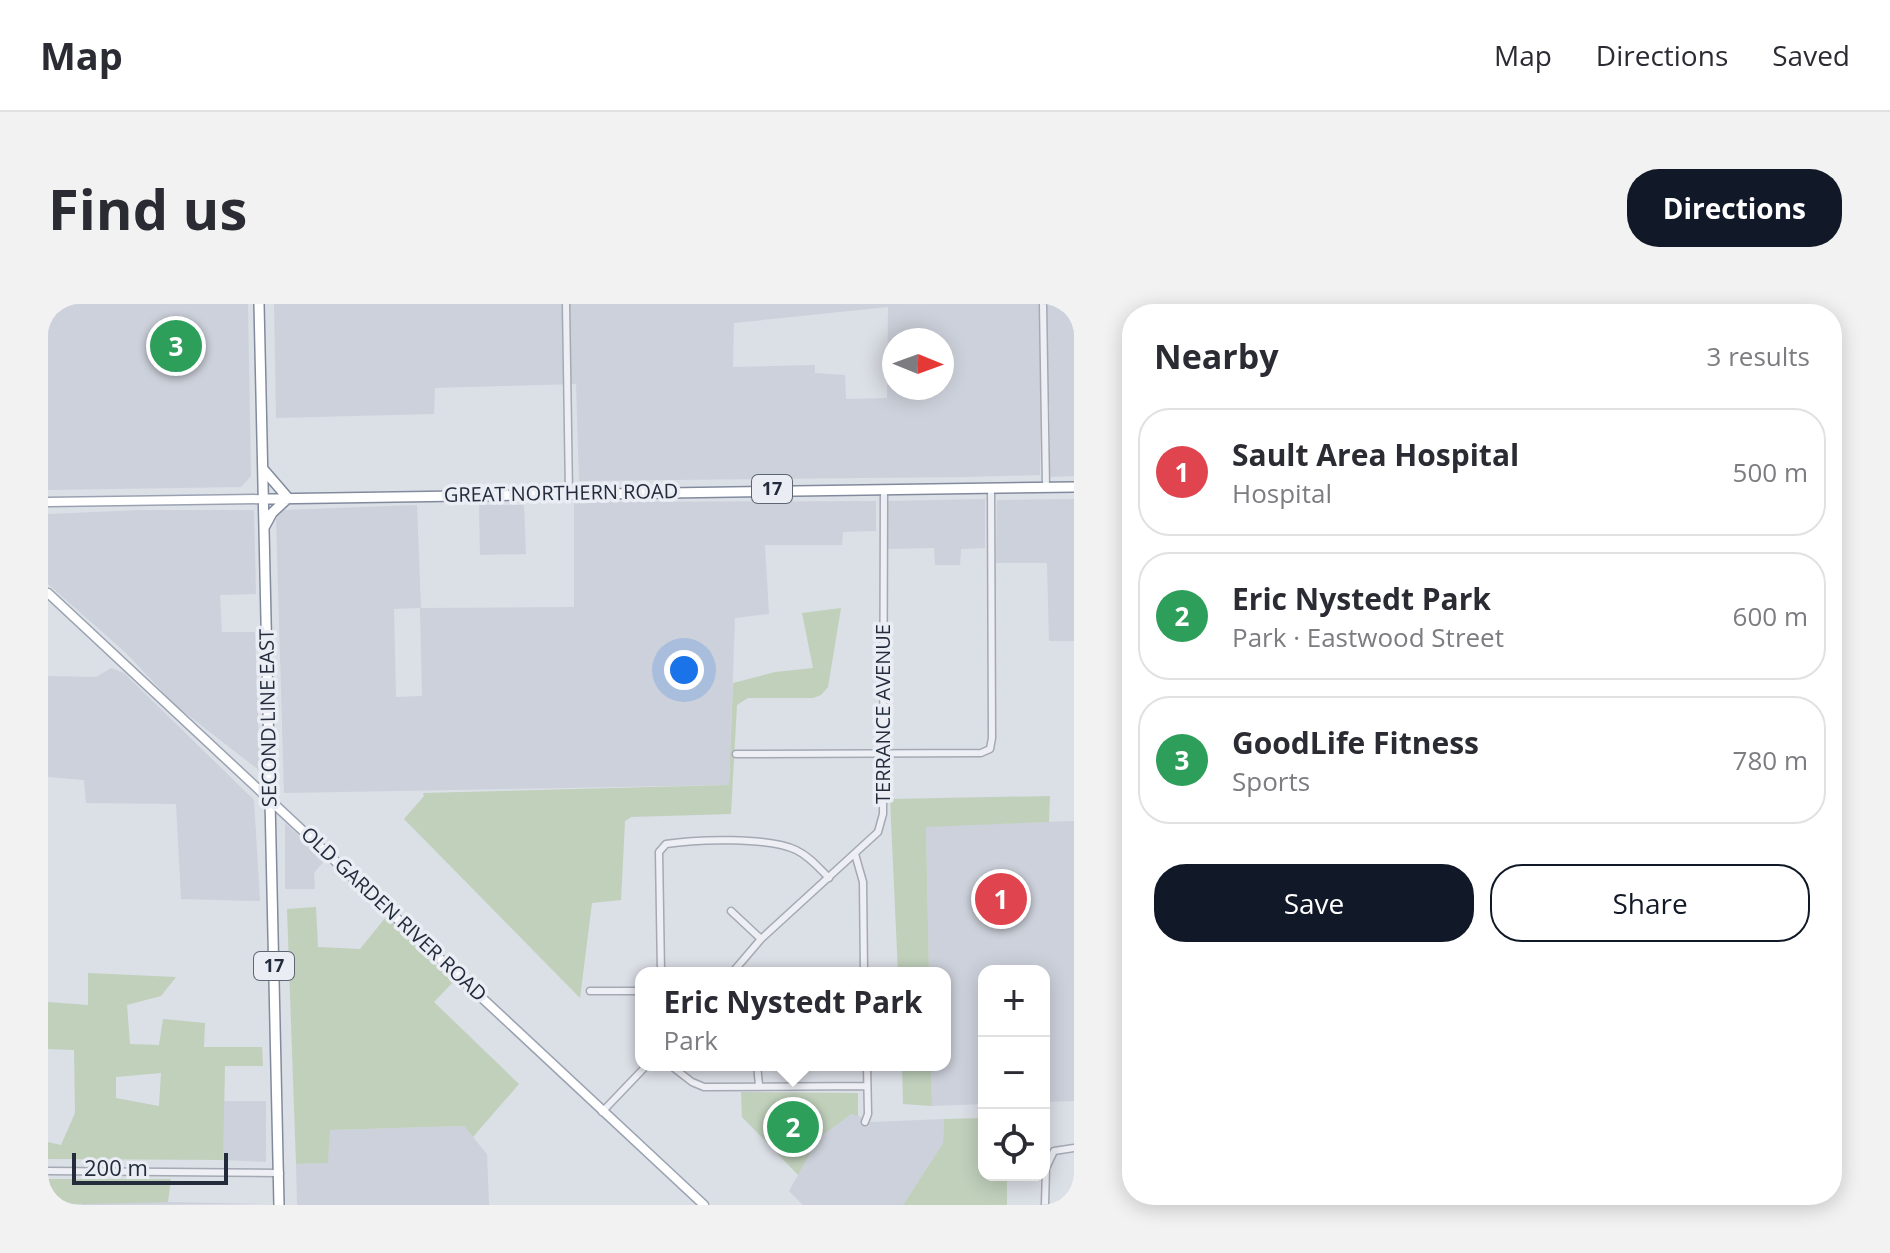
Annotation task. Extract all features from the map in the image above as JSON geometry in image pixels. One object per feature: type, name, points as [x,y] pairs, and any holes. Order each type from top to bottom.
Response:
[{"type":"highway","name":"SECOND LINE EAST","points":[[259,304],[280,1205]]},
{"type":"highway","points":[[263,469],[288,498],[272,513],[264,528]]},
{"type":"highway","name":"GREAT NORTHERN ROAD","points":[[264,499],[1074,487]]},
{"type":"main road","name":"GREAT NORTHERN ROAD","points":[[48,502],[264,499]]},
{"type":"main road","name":"OLD GARDEN RIVER ROAD","points":[[48,593],[704,1205]]},
{"type":"street","points":[[566,304],[569,493]]},
{"type":"street","points":[[1043,304],[1046,487]]},
{"type":"street","points":[[736,754],[981,753],[990,749],[991,487]]},
{"type":"street","name":"TERRANCE AVENUE","points":[[737,967],[761,939],[878,832],[883,814],[884,489]]},
{"type":"street","points":[[661,967],[659,852],[666,844],[768,842],[795,849],[829,878]]},
{"type":"street","points":[[855,854],[863,882],[864,967]]},
{"type":"street","points":[[731,911],[761,939]]},
{"type":"street","points":[[590,991],[635,991]]},
{"type":"street","points":[[602,1112],[641,1071]]},
{"type":"street","points":[[678,1071],[704,1087],[866,1086]]},
{"type":"street","points":[[758,1071],[759,1085]]},
{"type":"street","points":[[865,1122],[868,1114],[867,1071]]},
{"type":"street","points":[[1045,1205],[1049,1158],[1054,1151],[1074,1148]]},
{"type":"street","points":[[48,1171],[279,1173]]},
{"type":"shaded area","points":[[48,304],[248,304],[251,476],[241,487],[48,490]]},
{"type":"shaded area","points":[[274,304],[1074,304],[1074,476],[1050,477],[1050,405],[1041,403],[1040,475],[965,477],[579,481],[576,384],[435,388],[434,414],[276,418]],"holes":[[[888,307],[888,328],[954,328],[954,400],[846,399],[845,375],[815,373],[815,365],[733,367],[734,323]]]},
{"type":"shaded area","points":[[985,499],[985,548],[961,549],[960,565],[935,565],[934,548],[887,549],[887,501]]},
{"type":"shaded area","points":[[1074,499],[1074,641],[1049,641],[1047,563],[996,563],[997,500]]},
{"type":"shaded area","points":[[876,501],[876,531],[843,532],[842,545],[765,545],[769,614],[735,618],[729,785],[284,793],[276,519],[283,510],[417,505],[421,608],[574,607],[574,502]],"holes":[[[420,608],[422,696],[396,697],[394,609]]]},
{"type":"shaded area","points":[[479,505],[524,505],[526,554],[480,555]]},
{"type":"shaded area","points":[[254,510],[256,594],[220,595],[222,632],[255,632],[260,771],[175,705],[126,653],[48,584],[48,514]]},
{"type":"shaded area","points":[[111,668],[124,673],[254,800],[260,901],[181,899],[176,804],[86,803],[84,780],[48,777],[48,676],[96,677]]},
{"type":"shaded area","points":[[1074,821],[1074,1101],[1050,1102],[1050,965],[978,965],[978,1104],[932,1106],[931,1071],[951,1071],[951,967],[929,967],[926,826]]},
{"type":"shaded area","points":[[285,823],[325,860],[314,873],[315,889],[285,889]]},
{"type":"shaded area","points":[[223,1101],[266,1101],[266,1162],[223,1160]]},
{"type":"shaded area","points":[[851,1113],[872,1122],[944,1119],[943,1143],[903,1205],[803,1205],[789,1191],[819,1138]]},
{"type":"shaded area","points":[[464,1126],[487,1154],[489,1205],[297,1205],[296,1164],[328,1163],[329,1130]]},
{"type":"shaded area","points":[[81,1202],[168,1202],[263,1204],[82,1205]]},
{"type":"green space","points":[[841,608],[828,687],[821,695],[813,698],[748,698],[737,705],[731,814],[631,817],[625,821],[621,900],[592,903],[580,998],[404,819],[424,796],[423,793],[729,785],[733,683],[775,672],[813,668],[802,613]]},
{"type":"green space","points":[[1050,796],[1049,822],[926,827],[929,967],[898,967],[890,799]]},
{"type":"green space","points":[[316,907],[318,947],[360,949],[386,917],[456,979],[434,1002],[519,1084],[473,1137],[464,1126],[330,1130],[328,1163],[296,1164],[287,909]]},
{"type":"green space","points":[[88,973],[176,977],[161,996],[127,1005],[130,1044],[159,1045],[163,1019],[205,1023],[204,1047],[262,1047],[263,1066],[225,1066],[223,1160],[48,1159],[48,1142],[61,1145],[75,1113],[74,1050],[48,1049],[48,1002],[88,1005]],"holes":[[[161,1073],[159,1106],[116,1098],[116,1077]]]},
{"type":"green space","points":[[902,1071],[931,1071],[932,1106],[903,1104]]},
{"type":"green space","points":[[741,1092],[858,1093],[858,1116],[851,1114],[819,1138],[798,1175],[742,1117]]},
{"type":"green space","points":[[978,1118],[978,1181],[1007,1181],[1007,1205],[903,1205],[943,1143],[944,1119]]},
{"type":"green space","points":[[48,1179],[171,1179],[168,1202],[48,1205]]},
{"type":"place","name":"GoodLife Fitness","points":[[176,346]]},
{"type":"place","name":"Sault Area Hospital","points":[[1001,899]]},
{"type":"place","name":"Eric Nystedt Park","points":[[793,1127]]}]
